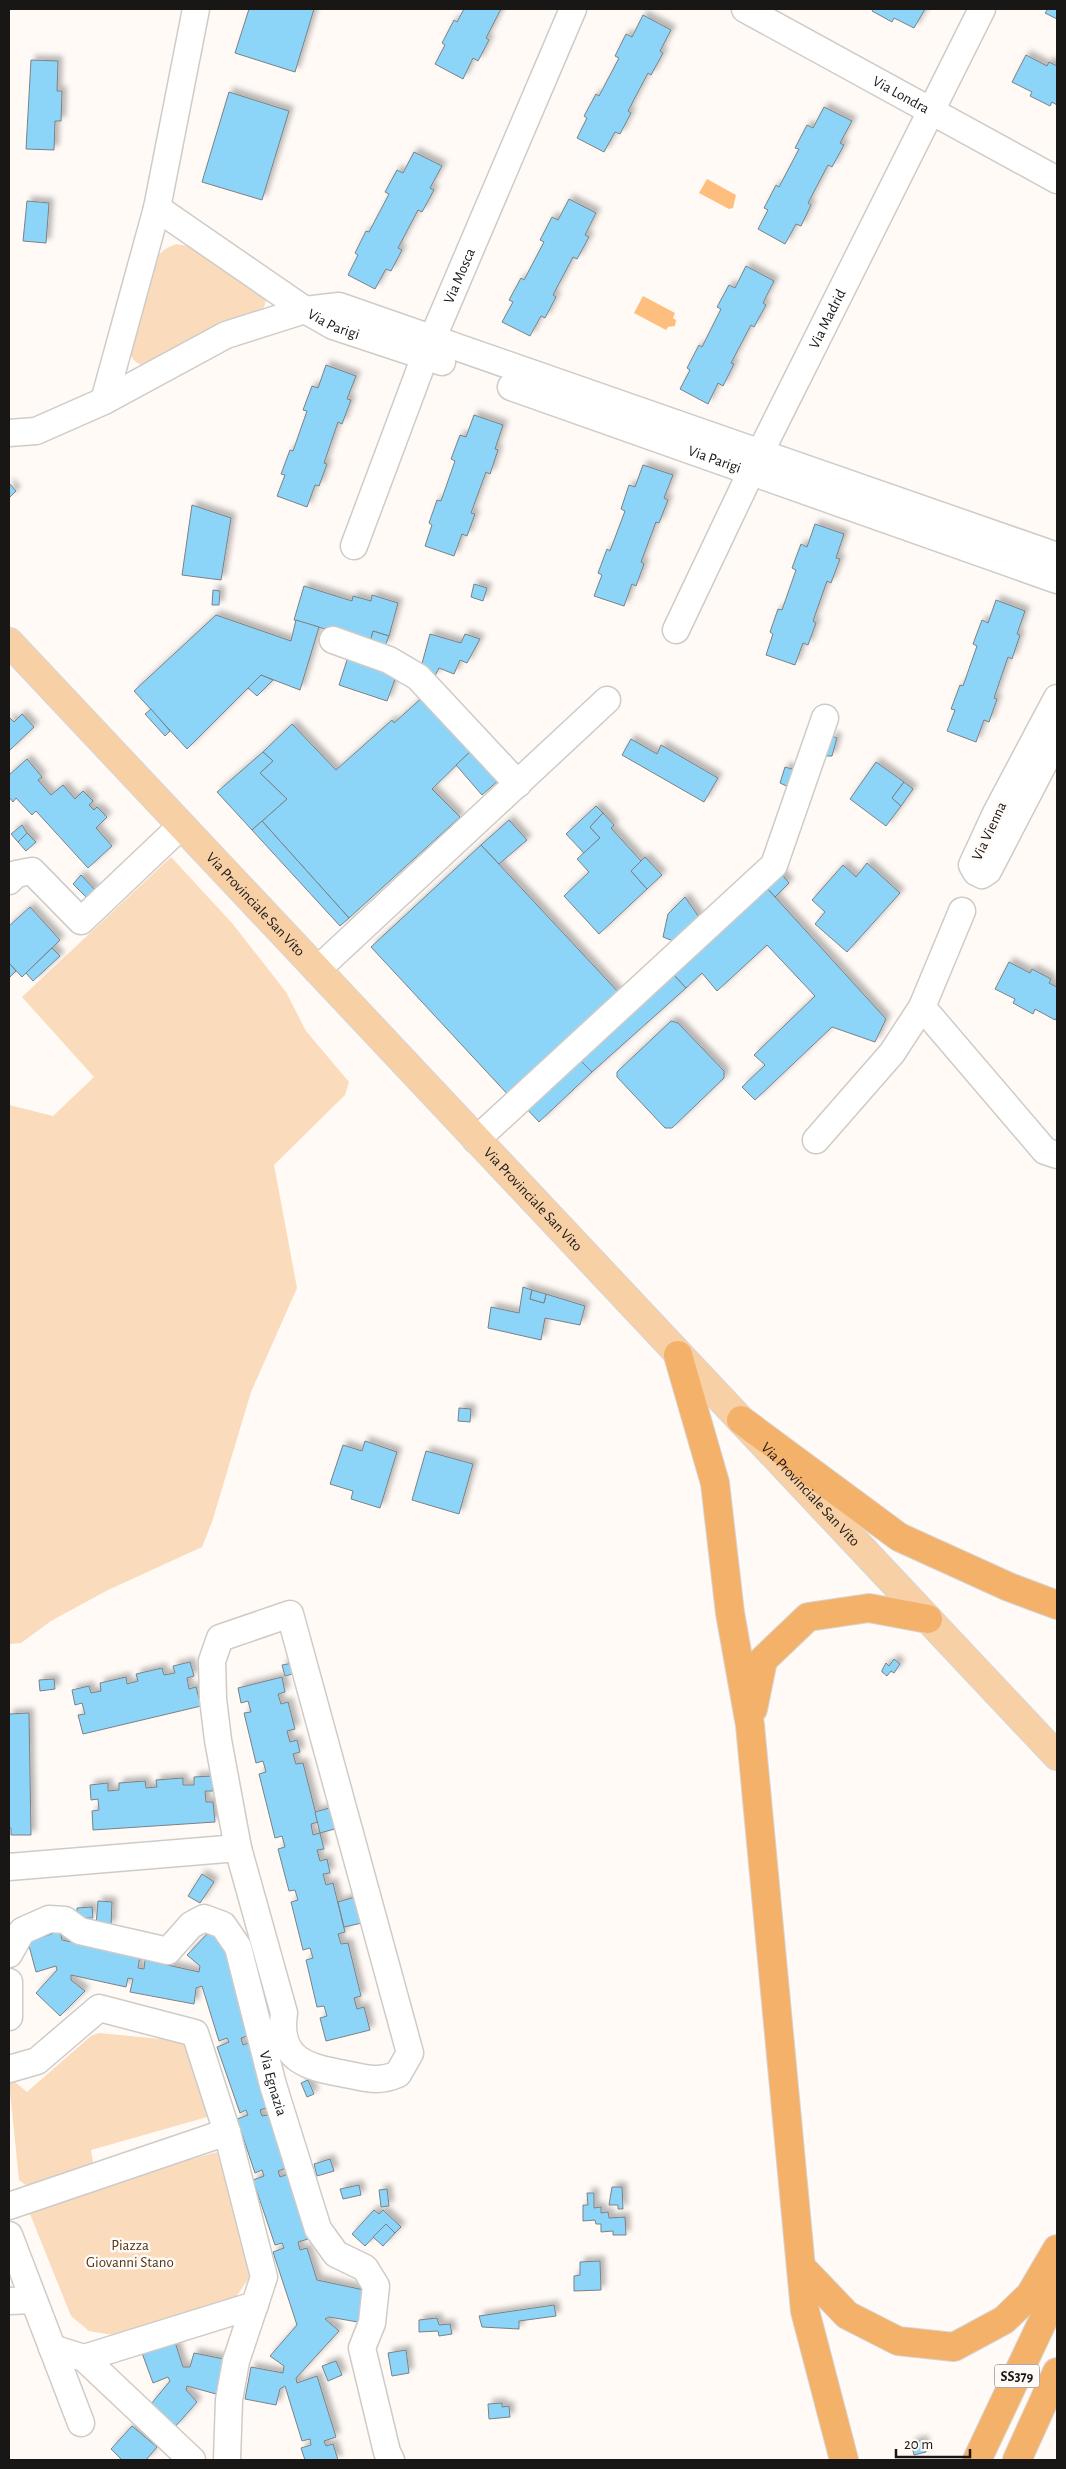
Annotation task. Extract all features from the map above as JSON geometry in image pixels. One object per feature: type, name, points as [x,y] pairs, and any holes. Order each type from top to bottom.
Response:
[{"type":"highway","points":[[678,1355],[715,1483],[730,1613],[750,1725],[806,2311],[844,2460]]},
{"type":"highway","points":[[741,1420],[899,1537],[1009,1587],[1057,1605]]},
{"type":"highway","points":[[750,1725],[763,1660],[808,1617],[869,1608],[928,1619]]},
{"type":"highway","points":[[803,2269],[848,2315],[898,2341],[954,2347],[1004,2320],[1030,2296],[1057,2249]]},
{"type":"highway","name":"SS379","points":[[977,2460],[1057,2291]]},
{"type":"highway","points":[[1036,2460],[1050,2423],[1053,2382]]},
{"type":"highway","name":"SS379","points":[[1017,2460],[1053,2382]]},
{"type":"main road","name":"Via Provinciale San Vito","points":[[9,642],[1057,1756]]},
{"type":"street","points":[[104,401],[157,208],[196,9]]},
{"type":"street","name":"Via Mosca","points":[[354,546],[428,348],[573,9]]},
{"type":"street","name":"Via Londra","points":[[745,9],[1057,180]]},
{"type":"street","name":"Via Madrid","points":[[676,630],[756,462],[982,9]]},
{"type":"street","name":"Via Parigi","points":[[157,208],[305,310],[333,326],[428,348],[756,462],[1057,556]]},
{"type":"street","points":[[9,433],[36,431],[104,401],[226,335],[305,310]]},
{"type":"street","name":"Via Parigi","points":[[756,462],[1057,580]]},
{"type":"street","points":[[333,640],[389,660],[418,677],[518,784]]},
{"type":"street","name":"Via Vienna","points":[[1057,698],[996,813],[972,865],[976,872],[982,875],[988,871],[1057,738]]},
{"type":"street","points":[[317,970],[607,700]]},
{"type":"street","points":[[476,1140],[774,864],[825,718]]},
{"type":"street","points":[[9,881],[16,874],[32,871],[81,921],[181,826]]},
{"type":"street","points":[[816,1140],[892,1053],[922,1007],[962,911]]},
{"type":"street","points":[[922,1007],[1045,1151],[1057,1155]]},
{"type":"street","points":[[290,1614],[410,2053],[398,2074],[383,2080],[315,2068],[302,2063],[286,2046],[282,2029],[284,2013],[238,1848],[218,1740],[213,1699],[212,1661],[220,1638],[290,1614]]},
{"type":"street","points":[[9,1867],[238,1848]]},
{"type":"street","name":"Via Egnazia","points":[[9,1954],[22,1931],[49,1918],[65,1920],[80,1931],[168,1951],[191,1925],[204,1918],[223,1925],[238,1947],[273,2085],[318,2229],[336,2254],[365,2268],[376,2286],[372,2323],[362,2348],[387,2452],[392,2460]]},
{"type":"street","points":[[9,1982],[9,2017]]},
{"type":"street","points":[[9,2069],[37,2062],[99,2008],[195,2033],[227,2132],[264,2277],[241,2341],[236,2362],[229,2400],[227,2460]]},
{"type":"street","points":[[9,2206],[227,2132]]},
{"type":"street","points":[[9,2235],[21,2300],[52,2348],[80,2423]]},
{"type":"street","points":[[84,2358],[255,2306]]},
{"type":"street","points":[[52,2348],[84,2358],[192,2460]]},
{"type":"green space","points":[[176,244],[188,246],[267,297],[264,307],[258,314],[144,366],[133,359],[129,347],[155,258],[165,249]]},
{"type":"green space","points":[[171,857],[232,923],[286,992],[306,1031],[349,1082],[345,1095],[274,1165],[297,1288],[251,1392],[212,1522],[202,1547],[106,1591],[51,1621],[21,1643],[9,1644],[9,1105],[53,1116],[94,1077],[22,997]]},
{"type":"green space","points":[[99,2033],[181,2041],[190,2045],[211,2109],[207,2117],[91,2150],[93,2162],[89,2169],[27,2186],[19,2180],[9,2082],[15,2082],[27,2092],[91,2036]]},
{"type":"green space","name":"Piazza Giovanni Stano","points":[[217,2152],[246,2254],[249,2278],[236,2297],[113,2335],[89,2331],[71,2316],[30,2214],[31,2205]]},
{"type":"shaded area","points":[[707,179],[736,195],[733,208],[729,209],[699,193]]},
{"type":"shaded area","points":[[643,296],[675,313],[673,318],[676,320],[675,326],[668,327],[666,330],[634,313]]},
{"type":"building","points":[[249,9],[314,9],[295,72],[235,53]]},
{"type":"building","points":[[464,9],[501,9],[486,38],[489,40],[478,61],[473,58],[463,79],[435,64],[445,45],[442,43],[454,20],[457,22]]},
{"type":"building","points":[[873,9],[925,9],[914,28],[894,18],[892,22],[872,11]]},
{"type":"building","points":[[1048,9],[1057,9],[1057,19],[1045,13]]},
{"type":"building","points":[[643,15],[671,30],[660,51],[663,53],[651,75],[648,73],[628,111],[631,113],[620,134],[615,132],[604,152],[577,138],[587,118],[584,116],[596,94],[599,96],[619,58],[615,56],[626,34],[632,37]]},
{"type":"building","points":[[1026,55],[1047,66],[1049,62],[1057,66],[1057,105],[1052,102],[1050,106],[1030,96],[1032,92],[1012,82]]},
{"type":"building","points":[[31,60],[58,61],[57,91],[62,91],[61,121],[55,121],[54,150],[26,149]]},
{"type":"building","points":[[229,92],[289,111],[262,200],[202,182]]},
{"type":"building","points":[[824,107],[852,121],[840,143],[844,145],[832,167],[828,165],[808,203],[811,205],[801,226],[796,224],[785,244],[758,229],[768,210],[764,208],[776,185],[779,187],[799,149],[795,148],[807,125],[813,128]]},
{"type":"building","points":[[414,152],[442,166],[430,188],[434,190],[422,212],[418,210],[398,248],[402,250],[391,271],[386,269],[375,289],[348,275],[358,255],[355,253],[366,231],[369,232],[389,194],[385,192],[397,170],[403,173]]},
{"type":"building","points":[[569,199],[596,213],[585,235],[589,237],[577,259],[573,257],[553,295],[556,297],[545,318],[541,316],[530,336],[502,322],[513,302],[509,300],[521,278],[524,280],[544,242],[540,240],[552,217],[558,220]]},
{"type":"building","points":[[27,201],[49,203],[46,243],[23,241]]},
{"type":"building","points":[[746,266],[774,281],[763,303],[766,305],[754,327],[751,325],[731,363],[734,364],[723,386],[718,383],[708,404],[680,389],[690,370],[687,368],[699,345],[702,347],[721,309],[717,307],[729,285],[735,288]]},
{"type":"building","points":[[326,365],[356,376],[347,399],[351,400],[342,424],[338,422],[324,463],[327,464],[319,486],[315,485],[307,507],[277,496],[285,475],[281,474],[290,450],[293,451],[307,411],[303,410],[312,386],[318,388]]},
{"type":"building","points":[[474,415],[503,425],[495,449],[498,450],[490,474],[486,472],[471,513],[475,514],[467,536],[462,534],[454,556],[425,546],[432,525],[429,523],[437,500],[441,501],[455,461],[451,459],[460,435],[466,437]]},
{"type":"building","points":[[643,465],[673,475],[664,498],[668,500],[659,523],[656,522],[641,562],[644,564],[636,586],[632,584],[624,606],[594,596],[602,575],[598,573],[607,549],[610,551],[625,511],[621,509],[629,485],[635,487]]},
{"type":"building","points":[[9,483],[16,491],[9,498]]},
{"type":"building","points":[[192,505],[231,518],[221,580],[182,575]]},
{"type":"building","points":[[815,524],[844,534],[836,558],[840,559],[831,583],[827,581],[813,621],[816,623],[808,645],[803,643],[795,665],[766,655],[773,634],[770,632],[778,609],[782,610],[796,570],[792,568],[801,544],[807,547]]},
{"type":"building","points":[[474,584],[487,588],[483,601],[471,597]]},
{"type":"building","points":[[304,586],[352,601],[353,596],[371,601],[372,595],[398,603],[389,636],[373,631],[370,642],[294,620]]},
{"type":"building","points":[[213,590],[220,591],[219,605],[212,605]]},
{"type":"building","points":[[996,600],[1025,611],[1017,634],[1020,635],[1012,659],[1008,657],[994,698],[997,699],[989,722],[984,720],[976,742],[947,731],[955,710],[951,709],[960,685],[963,686],[977,646],[973,644],[982,620],[988,623]]},
{"type":"building","points":[[216,615],[291,641],[296,620],[319,627],[300,690],[261,675],[187,749],[134,691]]},
{"type":"building","points":[[373,631],[389,636],[385,646],[370,642]]},
{"type":"building","points":[[430,634],[461,643],[465,634],[480,639],[467,663],[460,660],[454,674],[439,668],[435,676],[420,671]]},
{"type":"building","points":[[348,657],[397,674],[387,701],[339,685]]},
{"type":"building","points":[[261,675],[273,680],[257,696],[248,688]]},
{"type":"building","points":[[425,695],[473,749],[432,789],[460,817],[349,918],[262,821],[287,799],[260,773],[273,761],[263,752],[292,724],[336,770],[392,720],[394,723]]},
{"type":"building","points":[[151,709],[170,731],[165,736],[145,714]]},
{"type":"building","points":[[22,714],[34,727],[9,751],[9,717],[14,722]]},
{"type":"building","points":[[832,736],[837,738],[832,756],[825,756]]},
{"type":"building","points":[[631,739],[657,754],[661,745],[718,778],[704,802],[622,755]]},
{"type":"building","points":[[473,749],[500,779],[482,795],[456,765]]},
{"type":"building","points":[[263,752],[273,761],[260,773],[287,799],[252,830],[217,792]]},
{"type":"building","points":[[27,759],[42,777],[38,780],[51,795],[63,785],[75,799],[83,791],[93,801],[89,805],[94,810],[97,807],[107,817],[96,828],[112,846],[88,868],[36,811],[32,815],[16,798],[13,802],[9,797],[9,775]]},
{"type":"building","points":[[876,762],[904,782],[892,798],[901,806],[886,826],[850,799]]},
{"type":"building","points":[[785,767],[799,771],[793,789],[780,783]]},
{"type":"building","points":[[904,782],[913,789],[901,806],[892,798]]},
{"type":"building","points":[[596,806],[603,813],[590,827],[600,838],[584,853],[566,834]]},
{"type":"building","points":[[603,813],[614,825],[611,828],[641,861],[631,871],[647,889],[599,934],[564,896],[589,872],[577,859],[600,838],[590,827]]},
{"type":"building","points":[[509,820],[527,840],[499,864],[481,845]]},
{"type":"building","points":[[262,821],[349,918],[340,926],[252,830]]},
{"type":"building","points":[[22,825],[27,833],[18,842],[11,834]]},
{"type":"building","points":[[27,833],[36,842],[26,851],[18,842]]},
{"type":"building","points":[[481,845],[621,995],[511,1098],[371,947]]},
{"type":"building","points":[[645,857],[662,875],[647,889],[631,871]]},
{"type":"building","points":[[867,863],[900,893],[847,952],[815,924],[825,912],[812,900],[843,865],[856,877]]},
{"type":"building","points":[[780,872],[789,883],[775,897],[765,886]]},
{"type":"building","points":[[81,875],[96,891],[88,899],[73,884]]},
{"type":"building","points":[[765,886],[886,1019],[875,1042],[832,1027],[755,1100],[742,1087],[765,1065],[754,1055],[815,996],[767,945],[717,991],[702,973],[686,988],[672,973]]},
{"type":"building","points":[[685,897],[701,920],[676,942],[663,937],[668,914]]},
{"type":"building","points":[[30,907],[60,940],[22,977],[9,963],[9,926]]},
{"type":"building","points":[[52,948],[60,956],[33,981],[26,973]]},
{"type":"building","points":[[1009,962],[1030,973],[1032,969],[1051,979],[1049,983],[1057,987],[1057,1017],[1055,1020],[1035,1009],[1033,1014],[1013,1003],[1015,999],[995,989]]},
{"type":"building","points":[[9,963],[16,971],[9,978]]},
{"type":"building","points":[[672,973],[686,988],[592,1072],[578,1058]]},
{"type":"building","points":[[671,1021],[678,1023],[724,1071],[724,1078],[672,1128],[665,1128],[617,1077],[617,1072]]},
{"type":"building","points":[[578,1058],[592,1072],[539,1122],[525,1107]]},
{"type":"building","points":[[523,1287],[532,1290],[530,1299],[544,1303],[546,1294],[585,1306],[580,1325],[545,1318],[541,1340],[488,1328],[491,1307],[519,1313]]},
{"type":"building","points":[[532,1290],[546,1294],[544,1303],[530,1299]]},
{"type":"building","points":[[459,1408],[471,1409],[470,1422],[458,1421]]},
{"type":"building","points":[[365,1441],[397,1452],[380,1508],[351,1499],[353,1491],[330,1484],[343,1445],[362,1451]]},
{"type":"building","points":[[426,1451],[473,1464],[459,1514],[412,1500]]},
{"type":"building","points":[[894,1659],[900,1664],[894,1673],[891,1671],[887,1676],[882,1670],[886,1663],[889,1666]]},
{"type":"building","points":[[190,1662],[194,1676],[187,1678],[189,1689],[196,1687],[201,1706],[83,1734],[78,1715],[85,1714],[82,1703],[75,1705],[72,1690],[89,1686],[91,1693],[101,1691],[100,1683],[126,1677],[127,1684],[138,1681],[136,1674],[162,1668],[164,1675],[175,1673],[173,1666]]},
{"type":"building","points":[[293,1663],[296,1673],[285,1676],[282,1665]]},
{"type":"building","points":[[282,1677],[285,1692],[278,1694],[281,1704],[288,1702],[295,1729],[287,1731],[290,1742],[297,1740],[300,1752],[293,1754],[296,1764],[303,1763],[318,1822],[311,1824],[313,1835],[320,1833],[324,1849],[317,1850],[320,1861],[327,1859],[330,1873],[323,1874],[326,1885],[333,1883],[345,1932],[338,1934],[341,1944],[348,1943],[361,1996],[354,1998],[357,2009],[364,2007],[370,2030],[326,2041],[320,2018],[327,2016],[324,2006],[317,2007],[306,1960],[313,1958],[310,1948],[303,1950],[291,1902],[298,1900],[295,1890],[289,1891],[278,1849],[285,1847],[282,1836],[275,1838],[259,1774],[266,1772],[263,1761],[256,1763],[244,1713],[251,1712],[248,1701],[241,1703],[238,1688]]},
{"type":"building","points":[[54,1679],[55,1689],[40,1691],[39,1680]]},
{"type":"building","points":[[29,1713],[31,1835],[11,1835],[11,1828],[9,1828],[9,1714]]},
{"type":"building","points":[[212,1776],[213,1791],[205,1791],[206,1802],[213,1802],[215,1822],[93,1830],[92,1811],[99,1810],[98,1799],[91,1800],[90,1785],[108,1783],[108,1791],[119,1790],[119,1783],[145,1781],[146,1788],[157,1787],[156,1780],[183,1778],[183,1785],[194,1785],[194,1777]]},
{"type":"building","points":[[333,1807],[338,1828],[320,1833],[315,1812]]},
{"type":"building","points":[[202,1874],[214,1882],[200,1903],[188,1896]]},
{"type":"building","points":[[355,1897],[362,1923],[344,1927],[338,1902]]},
{"type":"building","points":[[98,1901],[112,1902],[111,1926],[96,1925]]},
{"type":"building","points":[[92,1907],[93,1918],[77,1918],[77,1908]]},
{"type":"building","points":[[60,1931],[62,1940],[140,1956],[138,1968],[144,1969],[145,1960],[199,1972],[200,1966],[187,1955],[210,1931],[235,1954],[253,2034],[241,2038],[243,2045],[251,2042],[272,2106],[260,2110],[262,2116],[272,2114],[289,2167],[278,2171],[280,2177],[288,2174],[308,2239],[298,2242],[300,2250],[307,2248],[317,2280],[364,2290],[358,2322],[329,2317],[325,2319],[339,2331],[296,2378],[297,2383],[317,2376],[336,2437],[324,2441],[326,2446],[333,2444],[338,2460],[305,2460],[301,2448],[311,2445],[310,2439],[302,2441],[285,2386],[280,2389],[276,2405],[245,2399],[251,2367],[283,2373],[284,2366],[270,2356],[297,2325],[273,2252],[284,2248],[282,2243],[275,2245],[253,2180],[264,2176],[262,2170],[255,2173],[237,2119],[248,2115],[246,2110],[240,2113],[217,2047],[229,2042],[227,2038],[219,2041],[202,1986],[196,1988],[194,2004],[130,1992],[133,1979],[128,1978],[126,1987],[71,1975],[71,1980],[85,1991],[60,2016],[36,1993],[57,1970],[56,1966],[36,1972],[28,1942]]},
{"type":"building","points":[[308,2080],[314,2094],[307,2097],[301,2083]]},
{"type":"building","points":[[330,2159],[334,2171],[317,2176],[314,2164]]},
{"type":"building","points":[[359,2185],[361,2195],[343,2199],[340,2189]]},
{"type":"building","points":[[612,2187],[622,2187],[623,2209],[618,2209],[618,2205],[609,2205]]},
{"type":"building","points":[[387,2189],[389,2206],[381,2207],[379,2190]]},
{"type":"building","points":[[587,2193],[594,2193],[594,2208],[601,2207],[601,2213],[608,2212],[609,2218],[625,2217],[626,2235],[613,2235],[613,2231],[601,2232],[601,2224],[596,2224],[595,2220],[583,2221],[583,2205],[588,2205]]},
{"type":"building","points":[[374,2210],[379,2214],[383,2210],[401,2227],[395,2233],[386,2224],[365,2246],[352,2234]]},
{"type":"building","points":[[386,2224],[395,2233],[383,2246],[373,2237]]},
{"type":"building","points":[[600,2261],[601,2290],[574,2291],[574,2276],[580,2275],[580,2262]]},
{"type":"building","points":[[554,2305],[556,2316],[519,2321],[519,2329],[482,2327],[479,2316]]},
{"type":"building","points":[[437,2318],[439,2325],[450,2324],[452,2334],[439,2336],[438,2331],[419,2332],[419,2320]]},
{"type":"building","points":[[175,2342],[183,2367],[190,2367],[194,2353],[224,2359],[216,2394],[187,2386],[186,2390],[197,2402],[175,2427],[151,2404],[170,2381],[168,2377],[153,2383],[142,2353]]},
{"type":"building","points":[[406,2350],[409,2373],[392,2376],[388,2353]]},
{"type":"building","points":[[336,2361],[342,2375],[328,2381],[322,2366]]},
{"type":"building","points":[[502,2403],[502,2407],[509,2406],[510,2417],[489,2419],[488,2404]]},
{"type":"building","points":[[132,2426],[157,2447],[146,2460],[122,2460],[111,2449]]},
{"type":"building","points":[[923,2440],[926,2452],[914,2455],[911,2443]]}]
